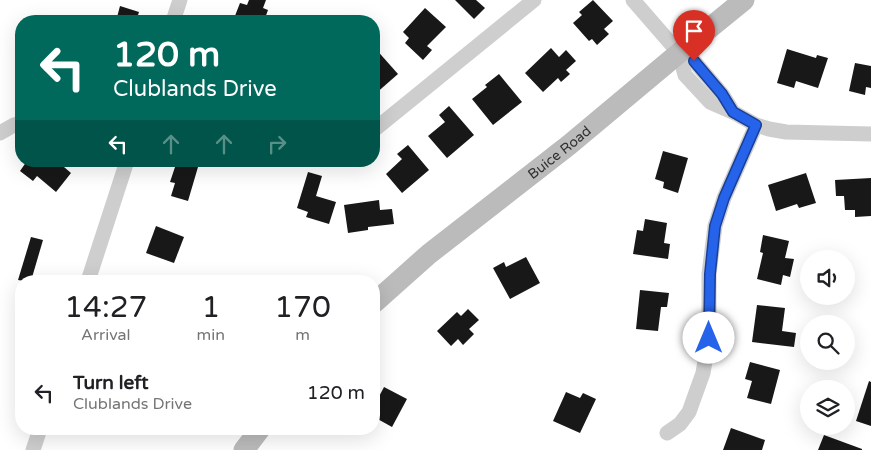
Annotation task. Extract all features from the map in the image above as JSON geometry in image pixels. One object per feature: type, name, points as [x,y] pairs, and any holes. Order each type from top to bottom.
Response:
[{"type":"street","points":[[175,15],[180,0]]},
{"type":"street","points":[[380,125],[534,0]]},
{"type":"street","points":[[633,0],[678,53],[694,61],[722,94],[733,112],[756,125],[786,132],[871,134]]},
{"type":"street","name":"Buice Road","points":[[380,298],[429,254],[569,146],[678,53],[744,0]]},
{"type":"street","points":[[0,133],[15,125]]},
{"type":"street","points":[[668,433],[680,424],[690,412],[704,373],[709,338],[710,274],[715,226],[724,198],[756,125]]},
{"type":"street","points":[[90,275],[125,167]]},
{"type":"street","points":[[33,450],[38,435]]},
{"type":"street","points":[[244,450],[255,435]]},
{"type":"building","points":[[249,0],[266,0],[263,8],[268,10],[266,15],[235,15],[240,3],[247,5]]},
{"type":"building","points":[[455,0],[476,0],[485,8],[474,19]]},
{"type":"building","points":[[593,0],[613,21],[604,29],[609,34],[597,45],[592,39],[589,41],[573,23],[582,15],[579,12]]},
{"type":"building","points":[[120,6],[139,12],[138,15],[118,15]]},
{"type":"building","points":[[425,8],[446,27],[427,46],[432,50],[423,60],[405,43],[409,38],[403,32]]},
{"type":"building","points":[[551,48],[559,57],[566,50],[576,61],[566,70],[570,74],[561,82],[558,78],[543,92],[525,73]]},
{"type":"building","points":[[787,49],[816,58],[817,55],[828,58],[818,88],[796,81],[794,88],[777,83]]},
{"type":"building","points":[[380,54],[398,74],[380,90]]},
{"type":"building","points":[[855,63],[871,66],[871,88],[866,87],[865,95],[849,91]]},
{"type":"building","points":[[499,74],[522,102],[493,125],[472,99]]},
{"type":"building","points":[[449,106],[474,135],[447,158],[428,136],[445,122],[439,115]]},
{"type":"building","points":[[408,145],[429,170],[402,193],[386,174],[402,159],[397,154]]},
{"type":"building","points":[[663,151],[688,158],[678,193],[663,188],[664,182],[655,179]]},
{"type":"building","points":[[23,167],[64,167],[71,173],[56,192],[37,176],[33,181],[20,171]]},
{"type":"building","points":[[175,167],[198,167],[188,201],[171,196],[175,183],[170,182]]},
{"type":"building","points":[[308,172],[322,176],[316,196],[336,202],[329,224],[306,217],[308,212],[297,208]]},
{"type":"building","points":[[806,173],[816,203],[799,208],[797,204],[776,211],[768,185]]},
{"type":"building","points":[[871,178],[871,216],[855,217],[855,210],[845,210],[844,196],[836,196],[835,180]]},
{"type":"building","points":[[379,200],[380,210],[392,209],[394,224],[368,227],[368,230],[348,233],[344,205]]},
{"type":"building","points":[[645,219],[667,223],[664,243],[670,244],[668,259],[633,254],[637,230],[643,231]]},
{"type":"building","points":[[156,226],[184,237],[174,263],[146,253]]},
{"type":"building","points":[[763,235],[789,241],[785,258],[794,259],[790,277],[783,275],[781,285],[757,279],[763,253],[760,252]]},
{"type":"building","points":[[31,237],[43,240],[33,275],[20,275]]},
{"type":"building","points":[[526,257],[540,283],[510,299],[493,268],[504,262],[506,267]]},
{"type":"building","points":[[640,290],[669,293],[667,307],[661,307],[658,331],[636,329]]},
{"type":"building","points":[[757,305],[785,308],[782,331],[796,333],[794,347],[752,342]]},
{"type":"building","points":[[468,309],[479,320],[469,329],[474,334],[463,345],[458,339],[451,346],[437,331],[457,312],[461,316]]},
{"type":"building","points":[[750,362],[780,370],[771,404],[747,398],[752,381],[745,379]]},
{"type":"building","points":[[869,381],[871,382],[871,426],[856,421]]},
{"type":"building","points":[[384,387],[407,399],[392,427],[380,420],[380,395]]},
{"type":"building","points":[[566,392],[580,398],[583,393],[596,399],[580,433],[553,421]]},
{"type":"building","points":[[731,428],[765,440],[762,450],[723,450]]},
{"type":"building","points":[[824,435],[862,449],[862,450],[818,450]]},
{"type":"route","points":[[694,61],[722,94],[733,112],[756,125],[724,198],[715,226],[710,274],[709,338]]}]
